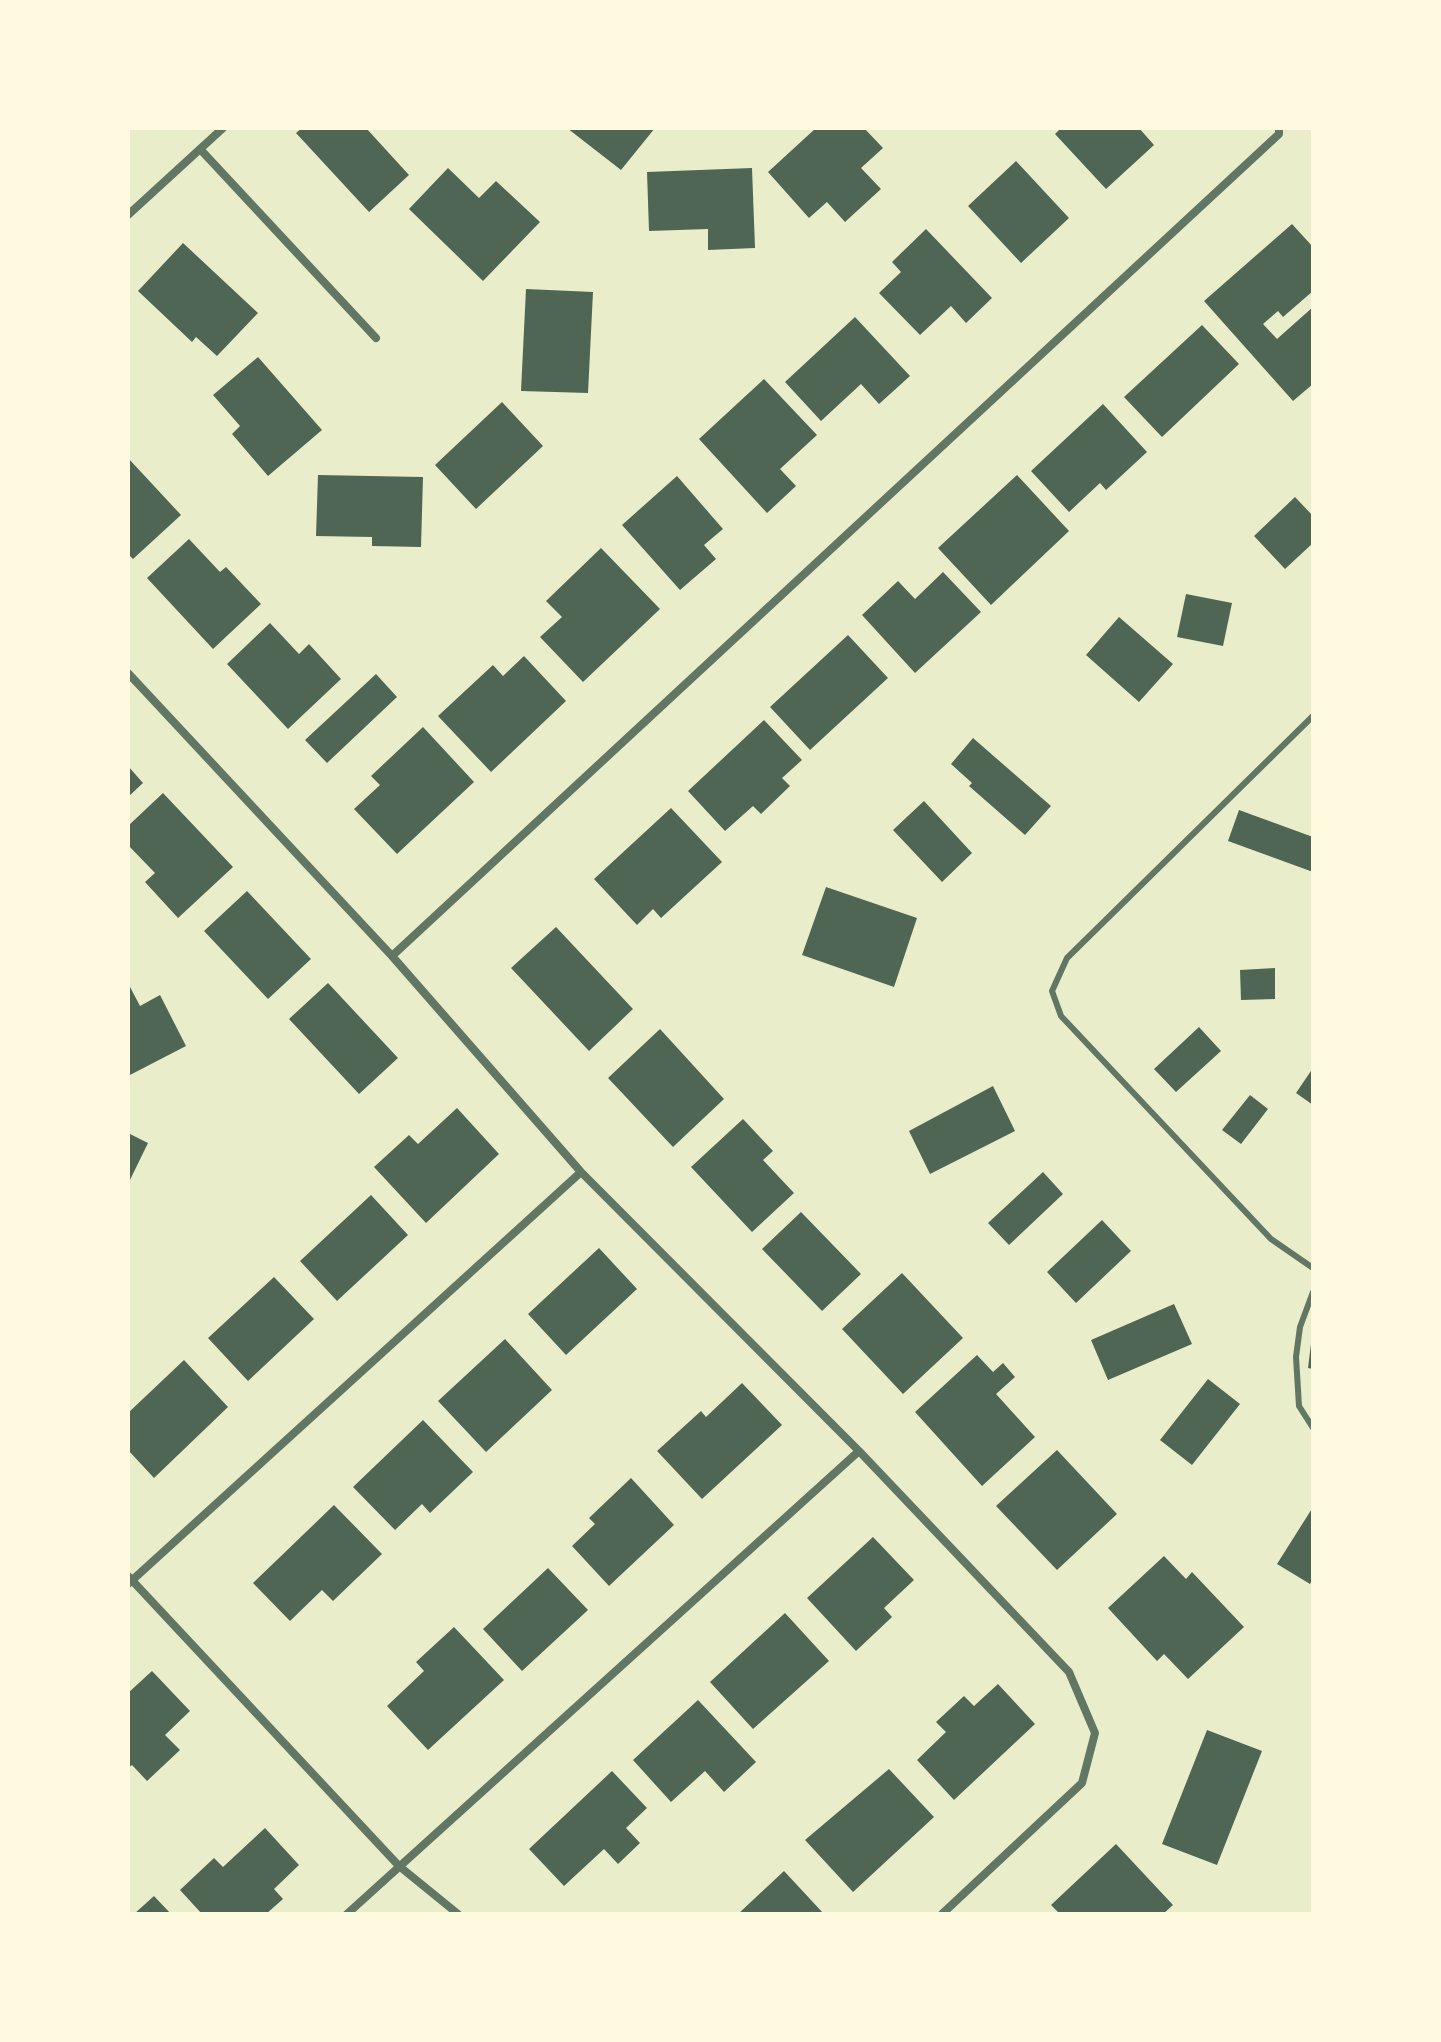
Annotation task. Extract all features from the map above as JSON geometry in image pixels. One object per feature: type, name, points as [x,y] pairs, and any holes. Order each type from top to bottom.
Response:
[{"type":"street","points":[[128,215],[223,128]]},
{"type":"street","points":[[392,956],[1279,134],[1279,128]]},
{"type":"street","points":[[200,149],[376,338]]},
{"type":"street","points":[[128,673],[392,956],[581,1172],[859,1451],[1069,1672],[1095,1733],[1082,1783],[942,1914]]},
{"type":"street","points":[[458,1914],[399,1866],[129,1580],[581,1172]]},
{"type":"street","points":[[347,1914],[859,1451]]},
{"type":"lane","points":[[1313,716],[1067,958],[1052,991],[1061,1016],[1271,1239],[1313,1268]]},
{"type":"lane","points":[[1313,1292],[1300,1327],[1296,1357],[1299,1406],[1313,1428]]},
{"type":"building","points":[[302,128],[366,128],[409,175],[369,212],[296,133]]},
{"type":"building","points":[[567,128],[655,128],[621,170]]},
{"type":"building","points":[[816,128],[864,128],[883,148],[861,168],[881,189],[845,222],[827,202],[809,218],[768,172]]},
{"type":"building","points":[[1061,128],[1139,128],[1154,145],[1106,189],[1055,134]]},
{"type":"building","points":[[1016,161],[1069,218],[1021,263],[968,206]]},
{"type":"building","points":[[448,168],[479,198],[496,181],[540,222],[483,281],[409,209]]},
{"type":"building","points":[[752,168],[755,248],[708,250],[708,229],[649,231],[647,172]]},
{"type":"building","points":[[1292,224],[1313,247],[1313,291],[1283,317],[1278,311],[1263,324],[1277,339],[1313,307],[1313,384],[1293,401],[1204,301]]},
{"type":"building","points":[[926,229],[992,298],[966,323],[951,306],[920,335],[879,293],[901,272],[892,262]]},
{"type":"building","points":[[183,243],[258,313],[217,356],[196,337],[192,342],[138,291]]},
{"type":"building","points":[[526,289],[593,292],[588,393],[521,391]]},
{"type":"building","points":[[855,317],[910,376],[879,404],[861,384],[821,421],[785,382]]},
{"type":"building","points":[[1202,325],[1239,364],[1162,437],[1124,397]]},
{"type":"building","points":[[258,357],[322,430],[268,476],[232,434],[240,426],[213,395]]},
{"type":"building","points":[[764,379],[817,435],[780,469],[796,486],[767,513],[699,439]]},
{"type":"building","points":[[502,402],[543,446],[476,509],[435,465]]},
{"type":"building","points":[[1103,404],[1147,452],[1106,490],[1100,483],[1069,512],[1031,471]]},
{"type":"building","points":[[128,458],[181,515],[133,559],[128,554]]},
{"type":"building","points":[[318,475],[423,477],[421,547],[372,546],[372,537],[316,536]]},
{"type":"building","points":[[1017,475],[1069,531],[991,605],[938,548]]},
{"type":"building","points":[[677,476],[723,529],[704,545],[716,559],[680,590],[622,525]]},
{"type":"building","points":[[1295,497],[1313,516],[1313,543],[1285,569],[1254,536]]},
{"type":"building","points":[[189,539],[220,572],[226,567],[261,604],[213,649],[147,578]]},
{"type":"building","points":[[601,548],[660,609],[583,682],[540,637],[562,617],[546,601]]},
{"type":"building","points":[[943,572],[981,612],[915,673],[862,615],[898,581],[915,599]]},
{"type":"building","points":[[1186,594],[1232,603],[1223,646],[1177,637]]},
{"type":"building","points":[[1119,617],[1173,664],[1139,702],[1086,655]]},
{"type":"building","points":[[270,623],[299,654],[309,644],[341,679],[288,729],[227,664]]},
{"type":"building","points":[[848,635],[888,678],[810,750],[770,707]]},
{"type":"building","points":[[524,656],[566,701],[491,772],[438,716],[493,665],[503,676]]},
{"type":"building","points":[[376,674],[397,697],[327,763],[305,740]]},
{"type":"building","points":[[764,720],[802,760],[782,778],[790,786],[761,814],[753,806],[725,831],[688,791]]},
{"type":"building","points":[[423,727],[474,782],[397,854],[354,809],[380,785],[371,776]]},
{"type":"building","points":[[973,738],[1051,806],[1025,835],[969,786],[972,783],[951,764]]},
{"type":"building","points":[[128,766],[143,783],[128,797]]},
{"type":"building","points":[[163,793],[233,867],[178,918],[145,882],[155,873],[128,845],[128,826]]},
{"type":"building","points":[[924,801],[972,853],[942,882],[893,830]]},
{"type":"building","points":[[671,808],[722,862],[661,918],[653,909],[637,925],[594,879]]},
{"type":"building","points":[[1239,810],[1313,837],[1313,872],[1228,841]]},
{"type":"building","points":[[826,887],[917,918],[894,987],[802,955]]},
{"type":"building","points":[[247,891],[311,959],[268,999],[204,931]]},
{"type":"building","points":[[556,927],[633,1009],[589,1051],[511,968]]},
{"type":"building","points":[[1275,968],[1275,999],[1241,1000],[1240,970]]},
{"type":"building","points":[[128,983],[140,1006],[160,995],[186,1046],[128,1076]]},
{"type":"building","points":[[328,983],[398,1058],[359,1094],[289,1019]]},
{"type":"building","points":[[1199,1027],[1221,1051],[1176,1092],[1154,1069]]},
{"type":"building","points":[[660,1029],[724,1099],[673,1147],[608,1078]]},
{"type":"building","points":[[1313,1068],[1313,1105],[1296,1093]]},
{"type":"building","points":[[993,1086],[1015,1131],[930,1174],[909,1131]]},
{"type":"building","points":[[1250,1095],[1268,1109],[1241,1144],[1222,1130]]},
{"type":"building","points":[[457,1108],[499,1154],[426,1223],[374,1167],[409,1135],[418,1144]]},
{"type":"building","points":[[743,1119],[773,1151],[763,1160],[794,1193],[752,1232],[691,1167]]},
{"type":"building","points":[[128,1133],[148,1143],[128,1184]]},
{"type":"building","points":[[1043,1172],[1063,1194],[1009,1245],[988,1223]]},
{"type":"building","points":[[371,1195],[408,1235],[337,1301],[300,1261]]},
{"type":"building","points":[[801,1212],[861,1274],[822,1311],[762,1249]]},
{"type":"building","points":[[1102,1220],[1131,1251],[1076,1303],[1047,1272]]},
{"type":"building","points":[[599,1248],[637,1289],[566,1355],[528,1314]]},
{"type":"building","points":[[902,1273],[963,1338],[903,1394],[842,1329]]},
{"type":"building","points":[[274,1277],[314,1319],[248,1381],[208,1338]]},
{"type":"building","points":[[1174,1304],[1192,1344],[1108,1380],[1091,1340]]},
{"type":"building","points":[[505,1339],[552,1390],[486,1452],[438,1401]]},
{"type":"building","points":[[1313,1344],[1313,1369],[1308,1368]]},
{"type":"building","points":[[977,1355],[993,1372],[1003,1363],[1015,1377],[996,1394],[1035,1437],[982,1486],[915,1412]]},
{"type":"building","points":[[184,1360],[228,1407],[154,1478],[128,1450],[128,1413]]},
{"type":"building","points":[[1208,1379],[1240,1404],[1192,1465],[1160,1440]]},
{"type":"building","points":[[742,1383],[782,1425],[702,1499],[657,1451],[701,1411],[706,1417]]},
{"type":"building","points":[[423,1420],[473,1472],[430,1513],[422,1504],[395,1530],[353,1487]]},
{"type":"building","points":[[1057,1450],[1117,1514],[1057,1570],[996,1506]]},
{"type":"building","points":[[631,1478],[674,1525],[609,1586],[572,1546],[595,1524],[589,1518]]},
{"type":"building","points":[[334,1505],[382,1554],[333,1601],[322,1590],[290,1621],[253,1583]]},
{"type":"building","points":[[1313,1507],[1313,1579],[1310,1584],[1277,1564]]},
{"type":"building","points":[[873,1537],[914,1580],[884,1608],[892,1617],[856,1651],[807,1598]]},
{"type":"building","points":[[1164,1556],[1186,1579],[1192,1572],[1244,1627],[1188,1679],[1164,1654],[1157,1661],[1108,1608]]},
{"type":"building","points":[[548,1568],[588,1610],[522,1671],[483,1629]]},
{"type":"building","points":[[785,1613],[829,1661],[753,1729],[710,1682]]},
{"type":"building","points":[[454,1627],[504,1680],[428,1750],[387,1706],[424,1671],[416,1662]]},
{"type":"building","points":[[152,1671],[190,1711],[165,1735],[180,1750],[147,1781],[132,1765],[128,1768],[128,1693]]},
{"type":"building","points":[[998,1684],[1035,1724],[954,1800],[917,1760],[946,1732],[936,1722],[964,1696],[974,1706]]},
{"type":"building","points":[[698,1700],[756,1762],[724,1792],[705,1771],[671,1802],[633,1760]]},
{"type":"building","points":[[1207,1730],[1262,1751],[1217,1865],[1162,1844]]},
{"type":"building","points":[[889,1769],[934,1817],[853,1892],[805,1840]]},
{"type":"building","points":[[612,1771],[647,1808],[626,1828],[640,1843],[618,1864],[604,1849],[564,1886],[529,1849]]},
{"type":"building","points":[[265,1828],[299,1865],[274,1889],[283,1899],[266,1914],[202,1914],[180,1890],[214,1858],[223,1867]]},
{"type":"building","points":[[1116,1844],[1173,1905],[1163,1914],[1060,1914],[1051,1905]]},
{"type":"building","points":[[784,1871],[824,1914],[738,1914]]},
{"type":"building","points":[[154,1896],[171,1914],[134,1914]]}]
